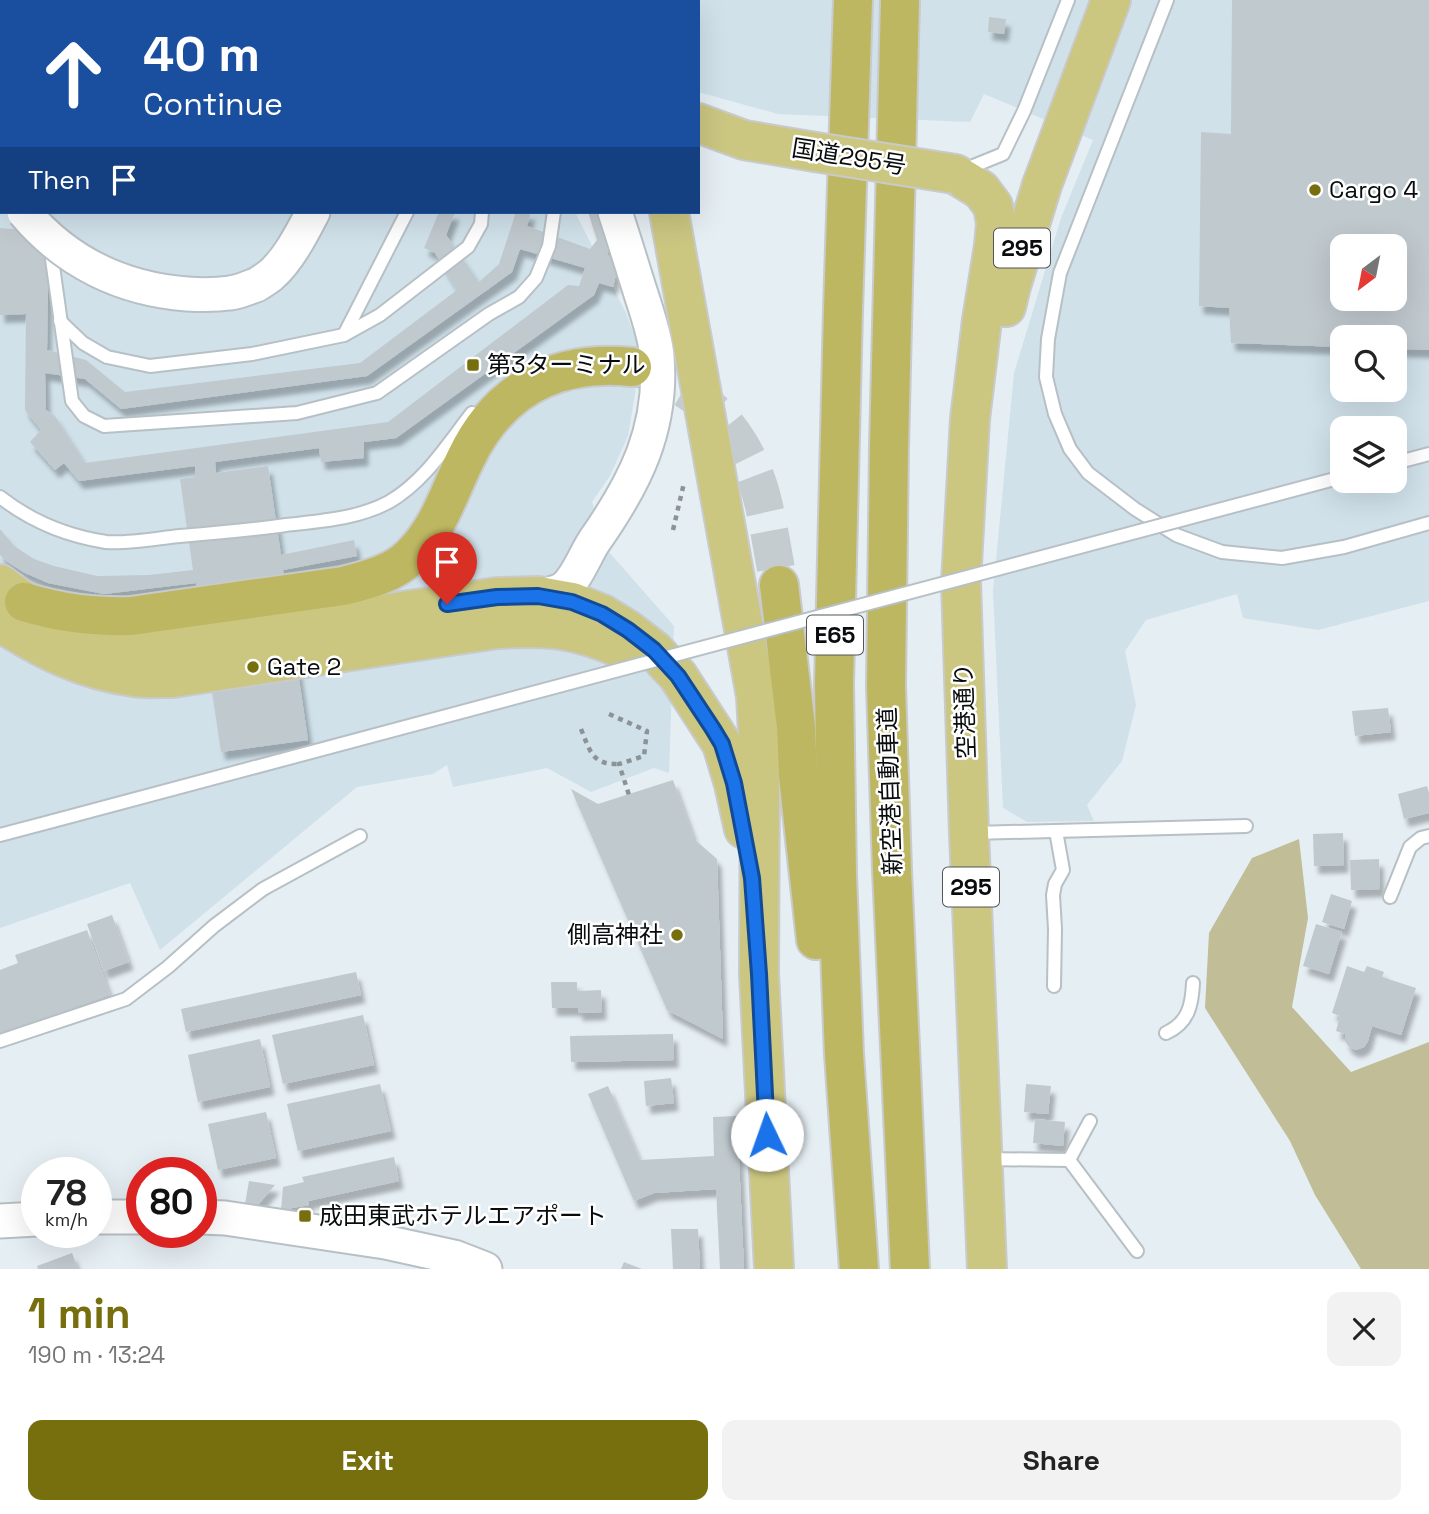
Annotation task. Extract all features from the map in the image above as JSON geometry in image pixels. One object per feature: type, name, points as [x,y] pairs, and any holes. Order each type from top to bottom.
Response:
[{"type":"highway","name":"E65","points":[[853,0],[834,684],[837,875],[844,1054],[859,1269]]},
{"type":"highway","name":"E65","points":[[893,312],[900,0]]},
{"type":"highway","points":[[893,312],[909,222],[927,0]]},
{"type":"highway","name":"295","points":[[966,505],[1011,286],[1042,185],[1111,0]]},
{"type":"highway","name":"295","points":[[700,124],[744,139]]},
{"type":"highway","name":"国道295号","points":[[744,139],[955,174]]},
{"type":"highway","name":"295","points":[[700,145],[744,139]]},
{"type":"highway","name":"空港通り","points":[[955,174],[981,190],[993,206],[996,223],[970,419],[961,582],[987,1269]]},
{"type":"highway","points":[[658,214],[686,304]]},
{"type":"highway","points":[[669,214],[757,696],[760,768],[759,974]]},
{"type":"highway","name":"新空港自動車道","points":[[893,312],[886,686],[910,1269]]},
{"type":"highway","points":[[8,603],[96,617],[131,616],[343,586],[367,580],[391,570],[410,557],[426,538],[441,516],[479,435],[508,400],[526,388],[565,370],[587,366],[632,367]]},
{"type":"highway","points":[[779,585],[853,1269]]},
{"type":"highway","points":[[8,603],[93,636],[138,645],[175,645],[497,597],[538,596],[572,602],[602,614],[654,650],[678,676],[722,744],[737,794],[752,878],[774,1269]]},
{"type":"highway","points":[[8,603],[30,641],[61,657],[99,671],[137,677],[172,678],[497,629],[565,629],[596,637],[627,651],[679,686],[703,714]]},
{"type":"street","points":[[26,214],[60,247],[89,267],[120,281],[167,293],[210,295],[233,293],[256,285],[271,275],[300,237],[312,214]]},
{"type":"street","points":[[538,596],[561,591],[573,578],[629,486],[653,427],[658,393],[657,354],[616,214]]},
{"type":"street","points":[[217,1218],[384,1242],[454,1257],[485,1269]]},
{"type":"street","points":[[0,1221],[21,1220]]},
{"type":"lane","points":[[955,174],[1003,154],[1024,111],[1068,0]]},
{"type":"lane","points":[[1167,0],[1060,273],[1048,339],[1046,377],[1055,414],[1070,449],[1088,473],[1135,509],[1177,535],[1222,552],[1282,558],[1344,547],[1429,523]]},
{"type":"lane","points":[[45,214],[72,401],[84,416],[104,426],[297,414],[377,393],[489,314],[519,298],[536,278],[549,246],[554,214]]},
{"type":"lane","points":[[344,335],[406,214]]},
{"type":"lane","points":[[60,320],[83,343],[107,357],[150,366],[252,354],[344,335],[380,316],[468,247],[481,224],[482,214]]},
{"type":"lane","points":[[520,376],[540,370],[587,366]]},
{"type":"lane","points":[[0,498],[43,525],[75,536],[110,542],[328,521],[371,510],[390,501],[416,481],[479,406]]},
{"type":"lane","points":[[1407,460],[1429,454]]},
{"type":"lane","points":[[0,835],[1330,480]]},
{"type":"lane","points":[[969,833],[1246,826]]},
{"type":"lane","points":[[1054,986],[1053,895],[1055,884],[1063,870],[1056,831]]},
{"type":"lane","points":[[0,1041],[126,999],[263,889],[360,836]]},
{"type":"lane","points":[[1390,897],[1410,847],[1421,838],[1429,836]]},
{"type":"lane","points":[[1166,1033],[1177,1028],[1192,1005],[1193,983]]},
{"type":"lane","points":[[1069,1160],[1090,1121]]},
{"type":"lane","points":[[982,1158],[1069,1160]]},
{"type":"lane","points":[[1069,1160],[1137,1251]]},
{"type":"path","points":[[673,530],[685,478]]},
{"type":"path","points":[[581,729],[591,754],[606,764],[619,764],[643,756],[647,731],[608,714]]},
{"type":"path","points":[[619,764],[629,795]]},
{"type":"shaded area","points":[[700,0],[1429,0],[1429,601],[1318,630],[1243,618],[1237,594],[1146,620],[1125,651],[1136,705],[1122,761],[1087,805],[1094,821],[1027,822],[1003,808],[993,591],[1014,373],[1061,218],[1093,140],[984,94],[970,122],[778,114],[700,93]]},
{"type":"shaded area","points":[[0,214],[576,214],[626,313],[639,348],[628,436],[610,476],[592,502],[609,552],[674,626],[669,773],[654,768],[591,792],[547,768],[453,787],[447,765],[433,774],[357,787],[160,950],[130,883],[0,928]]},
{"type":"shaded area","points":[[1299,839],[1308,918],[1292,1007],[1351,1072],[1429,1042],[1429,1269],[1361,1269],[1315,1195],[1290,1141],[1205,1008],[1209,933],[1252,858]]},
{"type":"building","name":"Cargo 4","points":[[1232,0],[1429,0],[1429,350],[1407,349],[1407,325],[1330,325],[1330,347],[1231,343],[1229,308],[1199,306],[1201,132],[1231,134]]},
{"type":"building","points":[[989,17],[1006,19],[1004,34],[988,32]]},
{"type":"building","points":[[438,214],[454,214],[446,235],[479,282],[499,264],[515,214],[530,214],[527,226],[590,249],[597,240],[589,214],[608,214],[614,235],[607,255],[619,261],[613,287],[599,283],[594,295],[396,438],[364,442],[364,458],[321,462],[319,448],[215,462],[216,473],[268,466],[281,555],[354,540],[357,556],[283,570],[308,740],[221,752],[196,583],[104,594],[48,583],[25,573],[0,555],[0,529],[14,546],[34,559],[97,576],[149,575],[193,570],[180,479],[195,477],[195,466],[79,481],[64,463],[55,470],[30,442],[41,430],[25,410],[26,314],[0,315],[0,228],[49,232],[47,350],[86,360],[125,392],[360,363],[457,290],[435,253],[424,248]],"holes":[[[520,249],[585,268],[579,286],[568,285],[388,422],[85,463],[55,416],[46,410],[45,373],[85,379],[121,409],[367,376],[512,272]]]},
{"type":"building","points":[[1388,708],[1391,732],[1355,736],[1352,711]]},
{"type":"building","name":"側高神社","points":[[673,780],[694,839],[717,859],[723,1039],[667,1010],[571,789],[598,804]]},
{"type":"building","points":[[1427,786],[1429,813],[1404,819],[1398,794]]},
{"type":"building","points":[[1343,833],[1344,865],[1314,866],[1313,834]]},
{"type":"building","points":[[1379,859],[1380,889],[1351,890],[1350,860]]},
{"type":"building","points":[[1331,894],[1352,901],[1344,929],[1322,922]]},
{"type":"building","points":[[112,915],[129,962],[104,971],[87,924]]},
{"type":"building","points":[[1316,924],[1342,932],[1329,974],[1303,966]]},
{"type":"building","points":[[87,930],[110,995],[0,1033],[0,970],[18,963],[15,955]]},
{"type":"building","points":[[1347,966],[1364,972],[1367,966],[1384,972],[1382,977],[1416,988],[1401,1035],[1372,1026],[1364,1047],[1356,1050],[1349,1047],[1345,1034],[1336,1031],[1340,1016],[1332,1013]]},
{"type":"building","points":[[356,972],[361,995],[186,1032],[181,1009]]},
{"type":"building","points":[[551,982],[577,982],[577,991],[601,990],[602,1012],[578,1013],[578,1008],[552,1008]]},
{"type":"building","points":[[363,1015],[374,1065],[283,1084],[272,1035]]},
{"type":"building","points":[[673,1034],[674,1060],[571,1062],[570,1036]]},
{"type":"building","points":[[260,1039],[270,1087],[198,1102],[188,1055]]},
{"type":"building","points":[[671,1078],[674,1103],[646,1106],[644,1081]]},
{"type":"building","points":[[380,1084],[391,1131],[298,1151],[287,1104]]},
{"type":"building","points":[[1026,1084],[1051,1086],[1048,1114],[1024,1112]]},
{"type":"building","points":[[608,1086],[640,1160],[714,1156],[713,1117],[737,1116],[744,1269],[720,1269],[716,1189],[654,1193],[634,1201],[588,1094]]},
{"type":"building","points":[[266,1112],[276,1158],[218,1170],[208,1124]]},
{"type":"building","points":[[1035,1119],[1065,1122],[1063,1146],[1033,1143]]},
{"type":"building","points":[[394,1157],[399,1181],[308,1201],[309,1205],[281,1210],[283,1187],[304,1182],[302,1177]]},
{"type":"building","points":[[249,1181],[275,1185],[257,1206],[245,1204]]},
{"type":"building","points":[[671,1229],[698,1229],[700,1269],[673,1269]]},
{"type":"building","points":[[72,1253],[78,1269],[38,1269],[37,1266]]},
{"type":"building","points":[[624,1262],[642,1269],[621,1269]]},
{"type":"tunnel","points":[[632,367],[656,374],[697,397],[730,430],[743,449],[761,494],[779,585]]},
{"type":"place","name":"Cargo 4","points":[[1315,190]]},
{"type":"place","name":"第3ターミナル","points":[[473,365]]},
{"type":"place","name":"Gate 2","points":[[253,667]]},
{"type":"place","name":"側高神社","points":[[677,935]]},
{"type":"place","name":"成田東武ホテルエアポート","points":[[305,1216]]},
{"type":"route","points":[[447,604],[497,597],[538,596],[572,602],[602,614],[654,650],[678,676],[713,729],[722,744],[734,783],[752,878],[767,1135]]}]
